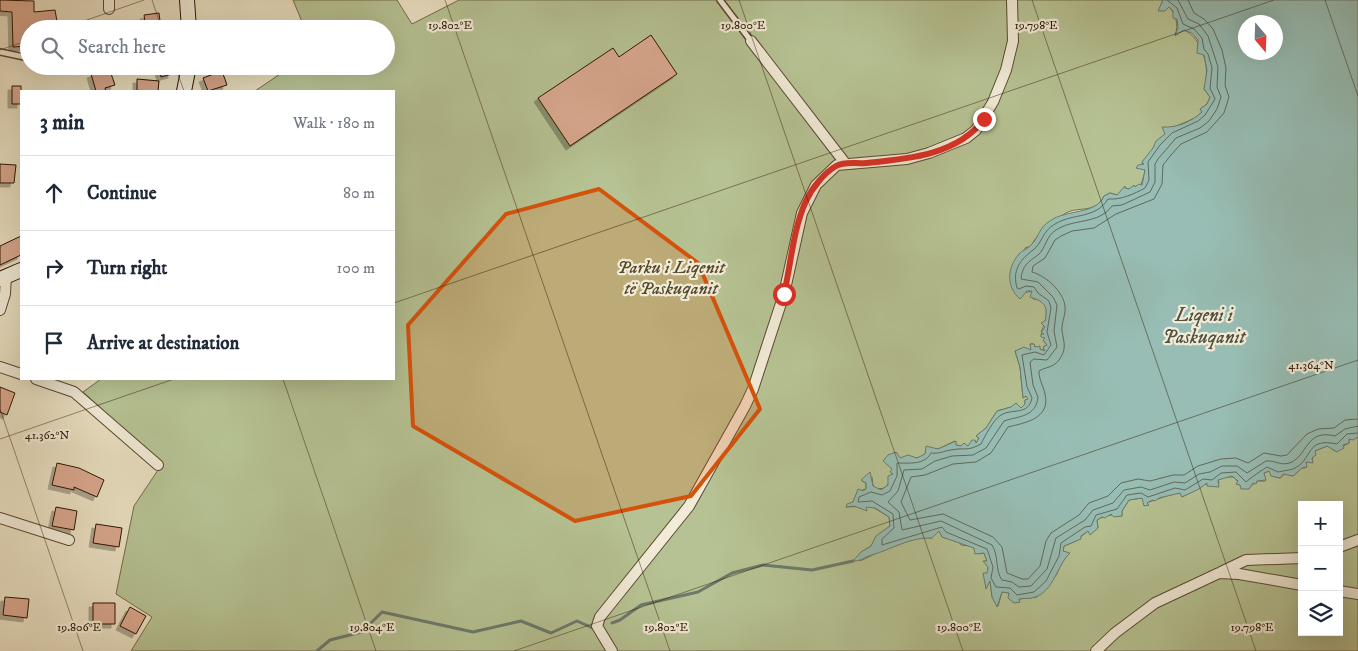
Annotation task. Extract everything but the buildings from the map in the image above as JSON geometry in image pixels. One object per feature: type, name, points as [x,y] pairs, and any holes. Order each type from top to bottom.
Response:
[{"type":"street","points":[[187,0],[188,20]]},
{"type":"street","points":[[612,651],[597,626],[600,617],[688,506],[724,446],[753,389],[784,294],[797,232],[807,199],[828,172],[837,165],[883,162],[929,153],[966,138],[976,130],[993,102],[1006,70],[1013,41],[1012,0]]},
{"type":"street","points":[[751,41],[845,163]]},
{"type":"street","points":[[184,90],[187,75]]},
{"type":"street","points":[[0,310],[5,294],[3,278],[20,270]]},
{"type":"street","points":[[0,367],[20,374]]},
{"type":"street","points":[[39,380],[74,392],[158,465]]},
{"type":"street","points":[[0,518],[69,540]]},
{"type":"street","points":[[1342,546],[1358,540]]},
{"type":"street","points":[[1096,651],[1115,633],[1155,602],[1246,560],[1298,558]]},
{"type":"street","points":[[1219,573],[1298,584]]},
{"type":"street","points":[[1343,592],[1358,594]]},
{"type":"lane","points":[[720,0],[751,41]]},
{"type":"lane","points":[[0,52],[20,56]]},
{"type":"highlighted area","points":[[599,189],[698,263],[760,409],[691,496],[575,521],[413,426],[408,325],[506,214]]},
{"type":"green space","name":"Parku i Liqenit të Paskuqanit","points":[[293,0],[397,0],[412,24],[459,0],[1163,0],[1159,10],[1169,7],[1173,13],[1177,24],[1175,35],[1184,30],[1191,34],[1201,47],[1206,64],[1204,89],[1210,97],[1207,104],[1200,109],[1202,112],[1195,118],[1165,131],[1166,134],[1142,162],[1145,172],[1141,185],[1129,189],[1125,188],[1117,195],[1110,193],[1104,196],[1101,202],[1092,207],[1066,213],[1046,227],[1031,246],[1025,248],[1023,293],[1032,291],[1033,299],[1039,300],[1046,307],[1045,323],[1041,332],[1045,339],[1043,340],[1047,345],[1043,347],[1046,351],[1035,347],[1034,344],[1030,344],[1032,351],[1025,348],[1015,351],[1020,367],[1023,398],[1026,396],[1028,399],[1025,400],[1025,404],[1021,408],[1011,407],[997,411],[986,428],[976,436],[979,438],[976,443],[975,440],[968,446],[964,444],[961,446],[956,445],[955,441],[938,449],[927,449],[925,455],[917,458],[900,459],[896,452],[893,474],[886,488],[877,489],[873,486],[872,477],[862,481],[866,483],[866,489],[859,491],[853,502],[846,507],[871,506],[889,517],[890,526],[877,536],[871,546],[861,552],[860,561],[891,546],[921,537],[932,538],[939,530],[942,537],[959,542],[961,545],[971,546],[980,554],[984,553],[987,561],[984,561],[988,567],[988,574],[984,574],[986,588],[990,580],[992,597],[998,606],[1002,592],[1009,593],[1019,599],[1037,597],[1057,574],[1062,560],[1069,554],[1063,551],[1064,546],[1074,542],[1088,531],[1096,530],[1098,528],[1097,520],[1109,515],[1122,516],[1122,511],[1129,500],[1142,498],[1146,503],[1175,493],[1180,493],[1182,497],[1204,484],[1219,483],[1218,480],[1223,477],[1234,477],[1238,482],[1237,484],[1250,487],[1257,481],[1265,481],[1264,473],[1269,471],[1275,477],[1280,478],[1285,474],[1293,476],[1302,468],[1305,468],[1306,462],[1312,460],[1315,451],[1327,446],[1333,448],[1334,451],[1349,443],[1349,439],[1358,437],[1358,651],[131,651],[152,617],[116,594],[134,506],[162,464],[83,392],[100,380],[395,380],[395,90],[256,90],[279,75],[395,75],[395,20],[301,20]]},
{"type":"water","name":"Liqeni i Paskuqanit","points":[[1163,0],[1358,0],[1358,437],[1353,440],[1349,439],[1349,443],[1343,445],[1344,448],[1337,452],[1327,446],[1315,451],[1316,455],[1312,458],[1313,463],[1306,462],[1307,467],[1302,468],[1293,476],[1283,474],[1280,478],[1271,476],[1269,471],[1264,473],[1266,480],[1257,481],[1256,484],[1253,483],[1249,489],[1241,489],[1240,485],[1236,484],[1238,481],[1232,476],[1218,480],[1219,487],[1207,486],[1207,483],[1182,497],[1180,493],[1159,498],[1147,503],[1149,505],[1144,506],[1142,498],[1129,500],[1122,511],[1122,516],[1114,517],[1111,514],[1105,518],[1102,517],[1097,520],[1098,528],[1090,535],[1088,531],[1081,536],[1081,539],[1064,546],[1063,551],[1070,553],[1051,584],[1041,594],[1033,598],[1019,599],[1020,602],[1014,603],[1008,598],[1009,593],[1002,592],[997,607],[992,597],[990,581],[986,589],[983,573],[987,573],[988,567],[983,561],[987,561],[984,553],[975,554],[974,548],[942,537],[939,531],[932,538],[909,541],[861,560],[853,561],[861,552],[871,546],[876,536],[890,526],[889,517],[875,508],[866,507],[867,511],[854,506],[846,507],[847,504],[853,502],[858,489],[863,491],[866,489],[866,483],[861,480],[870,472],[873,486],[881,490],[888,485],[888,476],[893,474],[890,472],[892,469],[883,461],[888,455],[896,452],[900,458],[908,455],[917,458],[925,454],[926,446],[938,449],[956,441],[956,445],[961,446],[964,443],[968,446],[972,440],[975,440],[976,443],[979,438],[976,436],[986,428],[997,411],[1011,407],[1016,403],[1021,408],[1025,404],[1025,400],[1028,399],[1026,396],[1023,398],[1020,367],[1015,351],[1024,347],[1031,350],[1030,344],[1034,344],[1035,347],[1040,346],[1040,349],[1045,351],[1043,347],[1047,345],[1043,340],[1045,338],[1041,337],[1041,334],[1044,334],[1041,333],[1045,327],[1041,323],[1045,321],[1046,311],[1042,302],[1030,297],[1032,291],[1027,291],[1020,299],[1012,289],[1010,271],[1015,259],[1034,242],[1046,224],[1057,217],[1088,209],[1110,193],[1117,195],[1125,186],[1125,188],[1129,189],[1134,185],[1135,187],[1139,184],[1142,185],[1145,170],[1136,168],[1138,165],[1144,164],[1142,162],[1156,141],[1165,134],[1162,127],[1178,125],[1193,119],[1202,112],[1200,109],[1207,104],[1210,97],[1204,89],[1207,70],[1204,55],[1197,53],[1198,40],[1192,33],[1184,30],[1175,36],[1178,28],[1177,19],[1173,18],[1173,11],[1169,7],[1165,11],[1158,11]]},
{"type":"waterway","points":[[612,623],[620,620],[641,605],[698,592],[732,573],[763,565],[812,570],[853,561]]},
{"type":"waterway","points":[[317,651],[330,640],[362,632],[382,612],[473,632],[521,621],[551,633],[577,621],[595,629]]},
{"type":"route","points":[[784,294],[797,232],[807,199],[828,172],[837,165],[845,163],[883,162],[929,153],[951,146],[976,130],[984,119]]}]
